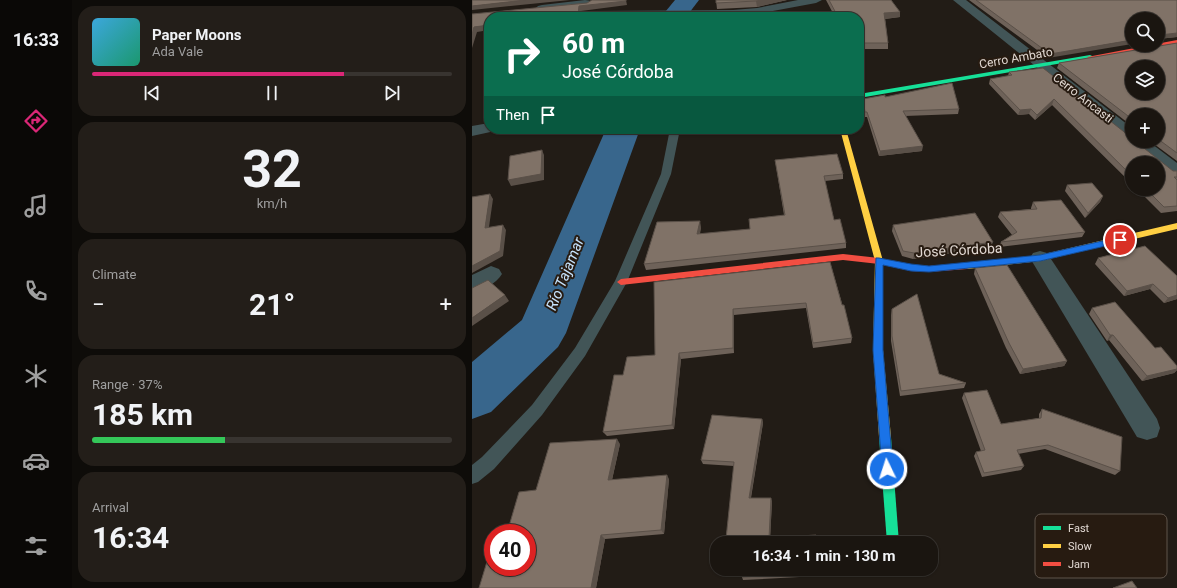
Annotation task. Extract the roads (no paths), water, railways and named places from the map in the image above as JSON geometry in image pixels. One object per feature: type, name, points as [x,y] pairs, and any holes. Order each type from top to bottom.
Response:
[{"type":"street","name":"Cerro Ancasti","points":[[958,0],[1125,131]]},
{"type":"street","points":[[748,12],[813,4]]},
{"type":"street","points":[[534,8],[589,8],[630,12]]},
{"type":"street","name":"Cerro Ambato","points":[[864,95],[1177,42]]},
{"type":"street","points":[[472,131],[484,129]]},
{"type":"street","points":[[844,134],[879,261],[878,350],[892,536]]},
{"type":"street","points":[[1147,148],[1177,171]]},
{"type":"street","name":"José Córdoba","points":[[621,282],[843,257],[879,261],[911,268],[929,269],[1040,258],[1177,226]]},
{"type":"street","points":[[1040,258],[1147,428]]},
{"type":"street","points":[[472,286],[491,274]]},
{"type":"lane","points":[[472,476],[488,463],[537,410],[580,352],[621,282],[666,174],[674,134]]},
{"type":"waterway","name":"Río Tajamar","points":[[677,12],[687,0]]},
{"type":"waterway","name":"Río Tajamar","points":[[472,395],[541,333],[621,134]]}]
